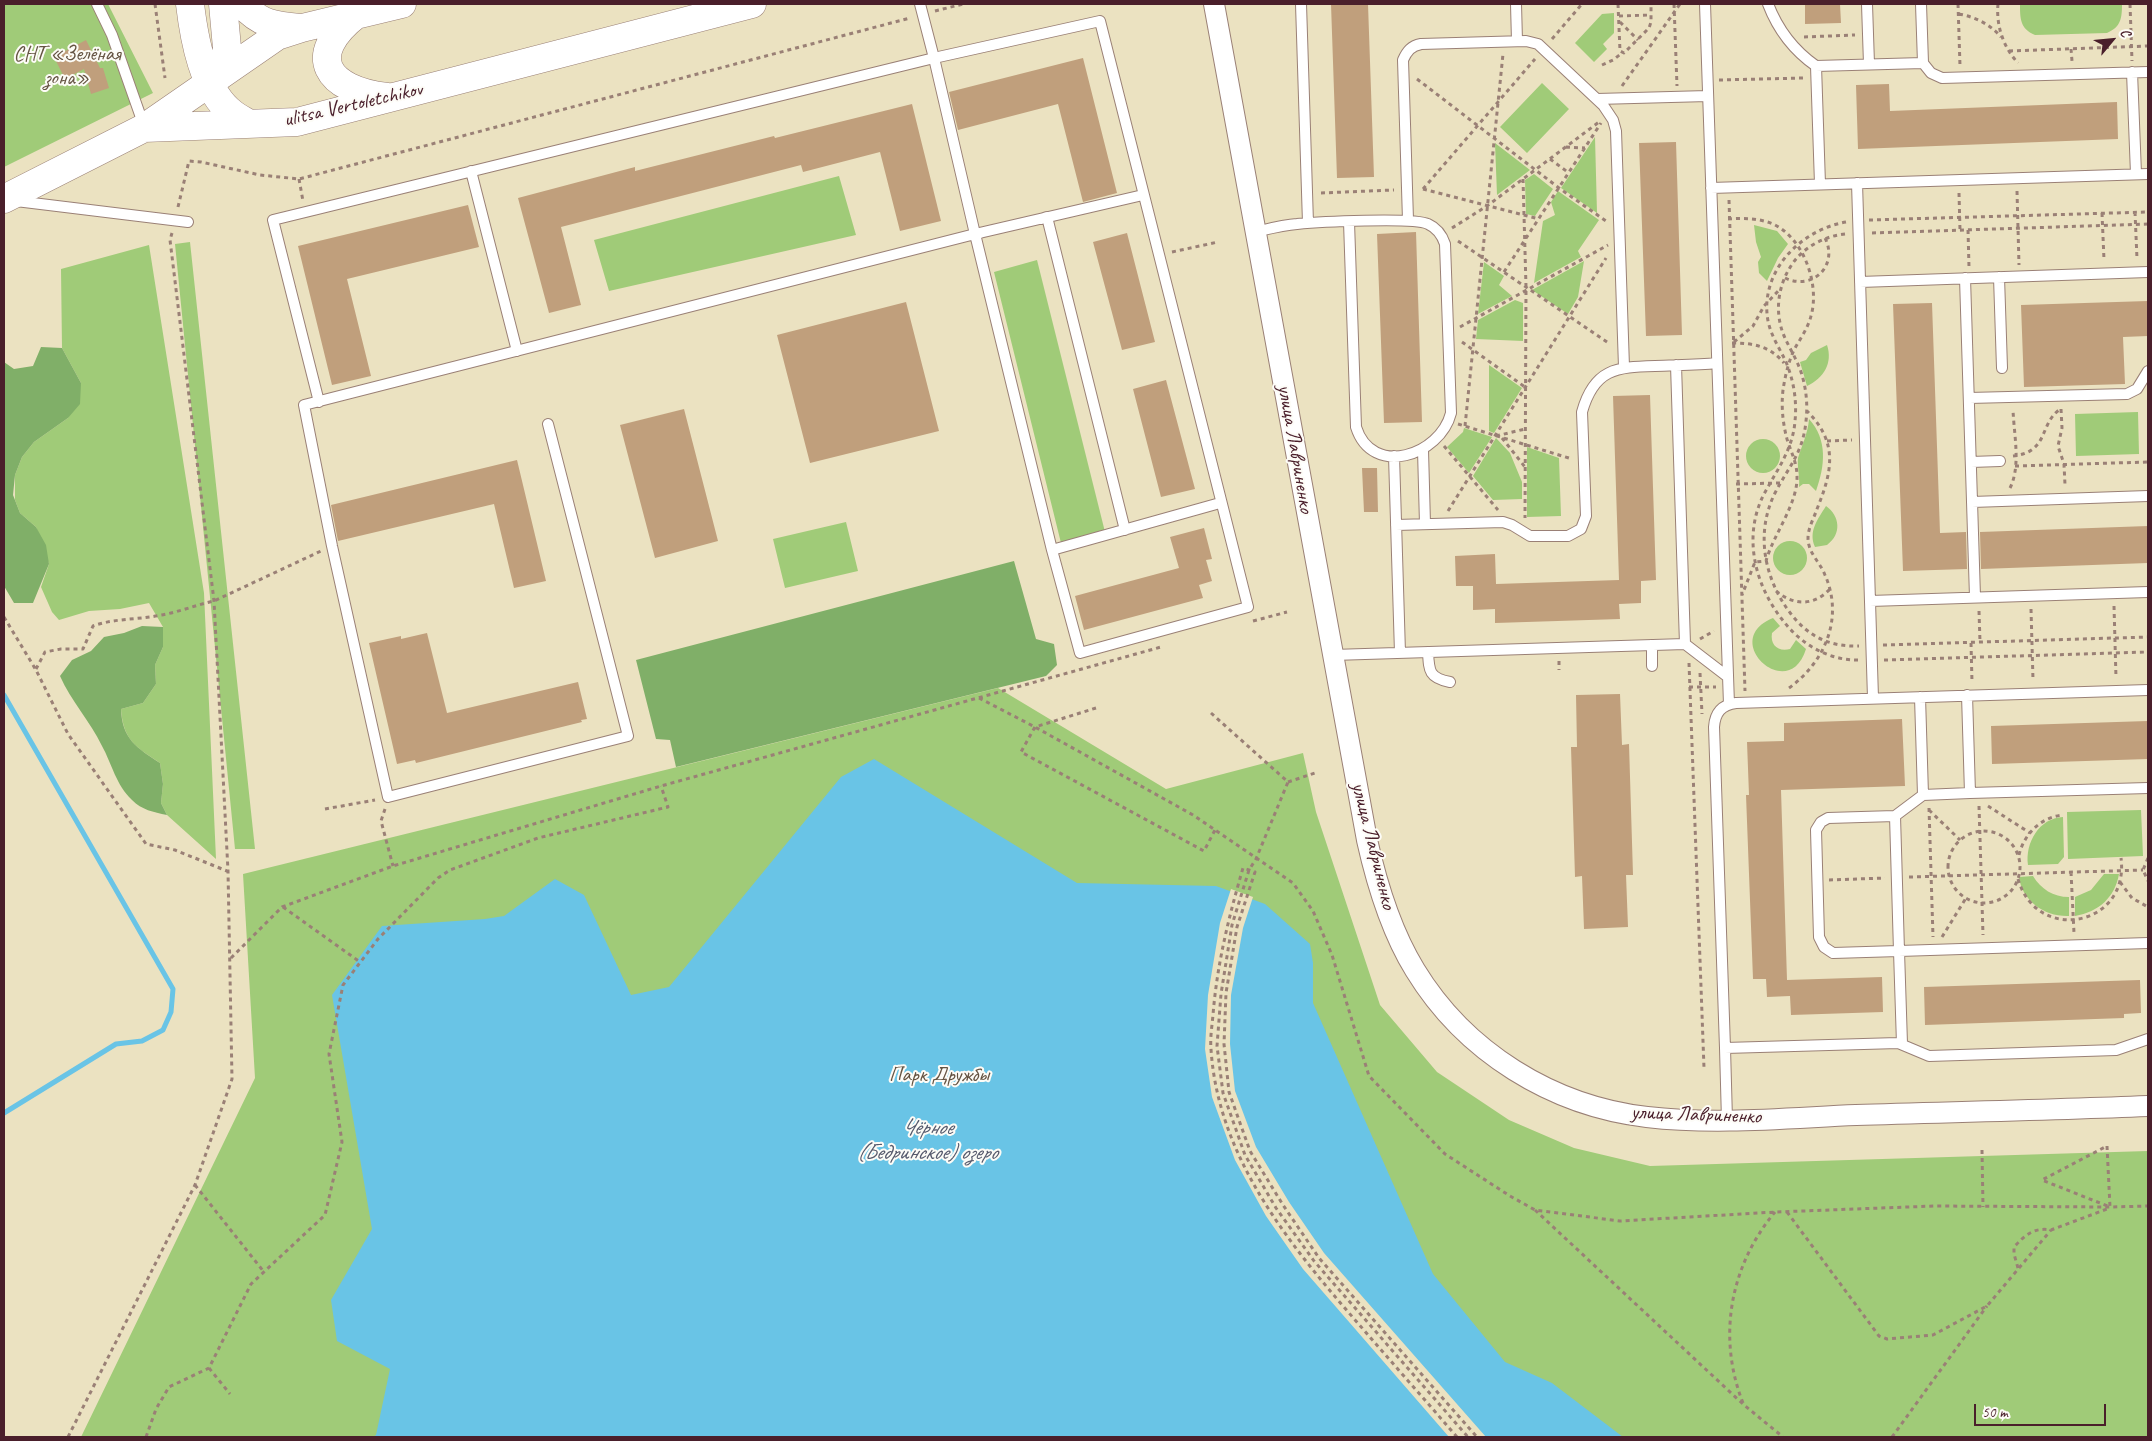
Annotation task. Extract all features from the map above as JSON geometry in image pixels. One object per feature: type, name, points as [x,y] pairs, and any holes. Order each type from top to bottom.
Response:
[{"type":"main road","points":[[190,4],[194,38],[216,77],[220,101],[231,112],[248,123]]},
{"type":"main road","points":[[216,77],[227,48],[223,4]]},
{"type":"main road","points":[[242,4],[260,19],[276,26],[302,28]]},
{"type":"main road","points":[[4,199],[41,193],[144,128],[277,36],[302,28],[402,4]]},
{"type":"main road","name":"ulitsa Vertoletchikov","points":[[144,128],[248,123],[289,124],[752,4]]},
{"type":"main road","points":[[357,14],[346,23],[329,46],[326,59],[330,70],[336,80],[347,87],[362,92],[391,97]]},
{"type":"street","name":"улица Лавриненко","points":[[1214,4],[1366,840],[1379,888],[1404,949],[1429,991],[1447,1013],[1472,1039],[1509,1068],[1545,1088],[1590,1105],[1646,1117],[1727,1120],[2148,1106]]},
{"type":"lane","points":[[97,4],[112,35],[144,128]]},
{"type":"lane","points":[[1301,4],[1308,223]]},
{"type":"lane","points":[[1516,4],[1517,41]]},
{"type":"lane","points":[[1705,4],[1729,704]]},
{"type":"lane","points":[[1768,4],[1785,37],[1798,52],[1816,66],[1923,62]]},
{"type":"lane","points":[[1867,4],[1869,64]]},
{"type":"lane","points":[[1921,4],[1923,62],[1936,76],[1942,78],[2148,72]]},
{"type":"lane","points":[[319,402],[273,220],[934,58],[1100,21],[1142,195],[1248,607],[1080,653],[1052,550],[934,58],[921,9]]},
{"type":"lane","points":[[1408,220],[1403,68],[1403,60],[1406,54],[1417,45],[1504,41],[1532,42],[1544,48],[1597,99],[1610,114],[1616,131],[1624,366]]},
{"type":"lane","points":[[1816,66],[1820,184]]},
{"type":"lane","points":[[2132,72],[2136,174]]},
{"type":"lane","points":[[1597,99],[1708,96]]},
{"type":"lane","points":[[471,171],[517,351]]},
{"type":"lane","points":[[1711,188],[2148,174]]},
{"type":"lane","points":[[1856,183],[1874,698]]},
{"type":"lane","points":[[41,193],[188,222]]},
{"type":"lane","points":[[548,424],[628,736],[388,797],[332,546],[304,405],[975,234],[1142,195]]},
{"type":"lane","points":[[1047,217],[1125,530]]},
{"type":"lane","points":[[1255,232],[1308,223],[1408,220],[1428,224],[1443,234],[1449,333],[1451,413],[1437,438],[1423,450],[1412,455],[1383,455],[1368,448],[1361,440],[1356,427],[1349,222]]},
{"type":"lane","points":[[1860,282],[2143,273]]},
{"type":"lane","points":[[1999,277],[2002,368]]},
{"type":"lane","points":[[1967,278],[1972,502],[1977,598]]},
{"type":"lane","points":[[1396,525],[1503,522],[1524,533],[1538,537],[1568,536],[1581,529],[1586,516],[1582,412],[1586,398],[1599,379],[1607,373],[1624,366],[1717,363]]},
{"type":"lane","points":[[1676,365],[1686,645]]},
{"type":"lane","points":[[1969,398],[2132,392],[2141,385],[2148,371]]},
{"type":"lane","points":[[1423,450],[1425,524]]},
{"type":"lane","points":[[1394,456],[1400,652]]},
{"type":"lane","points":[[1971,462],[2000,461]]},
{"type":"lane","points":[[1972,502],[2148,496]]},
{"type":"lane","points":[[1052,550],[1220,503]]},
{"type":"lane","points":[[1870,601],[2148,592]]},
{"type":"lane","points":[[1652,645],[1652,666]]},
{"type":"lane","points":[[1333,654],[1686,645],[1728,682]]},
{"type":"lane","points":[[1428,652],[1430,671],[1438,680],[1450,682]]},
{"type":"lane","points":[[1727,1120],[1714,727],[1718,712],[1729,704],[1746,702],[2148,690]]},
{"type":"lane","points":[[1970,695],[1970,794]]},
{"type":"lane","points":[[1920,697],[1926,795]]},
{"type":"lane","points":[[2148,788],[1926,795],[1895,816],[1828,818],[1821,822],[1816,830],[1819,937],[1828,950],[1833,953],[2148,943]]},
{"type":"lane","points":[[1895,816],[1902,1044]]},
{"type":"lane","points":[[1725,1048],[1902,1044],[1929,1056],[2116,1050],[2148,1039]]},
{"type":"path","points":[[155,4],[165,78]]},
{"type":"path","points":[[68,1437],[195,1185],[232,1079],[228,871],[214,601],[170,240],[189,161],[202,162],[260,176],[299,179],[921,9],[963,4]]},
{"type":"path","points":[[1422,189],[1582,4]]},
{"type":"path","points":[[1618,4],[1622,53]]},
{"type":"path","points":[[1602,65],[1626,52],[1650,27],[1651,4]]},
{"type":"path","points":[[1674,4],[1677,97]]},
{"type":"path","points":[[1613,99],[1680,4]]},
{"type":"path","points":[[1958,4],[1961,78]]},
{"type":"path","points":[[1998,4],[1998,18],[2003,39],[2009,51],[2023,68],[2032,75]]},
{"type":"path","points":[[2130,4],[2132,72]]},
{"type":"path","points":[[1958,14],[1973,17],[1988,25],[2003,39]]},
{"type":"path","points":[[1619,16],[1651,15]]},
{"type":"path","points":[[1619,21],[1638,40]]},
{"type":"path","points":[[1785,37],[1868,34]]},
{"type":"path","points":[[1465,426],[1504,41]]},
{"type":"path","points":[[2009,51],[2148,46]]},
{"type":"path","points":[[1403,68],[1619,236]]},
{"type":"path","points":[[1708,80],[1816,77]]},
{"type":"path","points":[[1504,272],[1604,118],[1487,206],[1443,234],[1504,272],[1624,353]]},
{"type":"path","points":[[1565,147],[1585,148]]},
{"type":"path","points":[[1550,159],[1569,173]]},
{"type":"path","points":[[2016,178],[2020,276]]},
{"type":"path","points":[[299,179],[305,212]]},
{"type":"path","points":[[1523,179],[1527,289],[1524,533]]},
{"type":"path","points":[[1958,180],[1960,230]]},
{"type":"path","points":[[1728,187],[1746,702]]},
{"type":"path","points":[[1307,193],[1422,189],[1539,219]]},
{"type":"path","points":[[2135,212],[2143,273]]},
{"type":"path","points":[[2148,212],[1844,222],[1820,230],[1796,246],[1778,269],[1771,284],[1768,302],[1770,328],[1788,367],[1796,401],[1796,421],[1790,447],[1759,507],[1754,528],[1755,562],[1760,580],[1778,614],[1795,634],[1822,652],[1849,661],[2148,652]]},
{"type":"path","points":[[2102,213],[2104,274]]},
{"type":"path","points":[[1712,219],[1749,219],[1772,224],[1785,232],[1802,253],[1812,279],[1814,296],[1811,316],[1793,353],[1783,388],[1783,415],[1795,461],[1796,491],[1766,562]]},
{"type":"path","points":[[2148,224],[1843,234],[1826,238],[1802,253],[1784,278],[1781,289],[1779,318],[1784,336],[1793,353],[1803,380],[1807,411],[1802,442],[1795,461],[1781,483],[1767,516],[1764,537],[1766,562],[1775,590],[1788,610],[1802,626],[1826,642],[1846,647],[2148,637]]},
{"type":"path","points":[[1967,278],[1968,230]]},
{"type":"path","points":[[1525,388],[1449,333],[1619,236]]},
{"type":"path","points":[[1440,524],[1619,236]]},
{"type":"path","points":[[1784,278],[1799,282],[1812,279],[1821,273],[1829,259],[1826,238]]},
{"type":"path","points":[[1158,256],[1218,242]]},
{"type":"path","points":[[1734,343],[1753,326],[1768,302],[1781,289]]},
{"type":"path","points":[[1734,343],[1753,344],[1764,347],[1777,355],[1788,367]]},
{"type":"path","points":[[2061,396],[2062,428],[2058,446],[2064,464],[2065,499]]},
{"type":"path","points":[[2001,501],[2011,485],[2015,466],[2013,397]]},
{"type":"path","points":[[2015,456],[2026,453],[2038,444],[2051,418],[2061,408]]},
{"type":"path","points":[[1761,702],[1785,691],[1800,680],[1812,667],[1822,652],[1833,615],[1831,589],[1811,551],[1808,541],[1810,528],[1830,476],[1831,462],[1827,441],[1818,423],[1807,411]]},
{"type":"path","points":[[1448,421],[1584,463]]},
{"type":"path","points":[[1495,436],[1525,429]]},
{"type":"path","points":[[1437,438],[1510,524]]},
{"type":"path","points":[[1502,438],[1525,467]]},
{"type":"path","points":[[1827,441],[1865,440]]},
{"type":"path","points":[[2015,466],[2148,462]]},
{"type":"path","points":[[1721,485],[1781,483]]},
{"type":"path","points":[[36,670],[45,652],[61,649],[83,649],[92,626],[108,621],[175,613],[195,605],[214,601],[332,546]]},
{"type":"path","points":[[1755,562],[1766,562]]},
{"type":"path","points":[[1726,611],[1742,596],[1755,562]]},
{"type":"path","points":[[1775,590],[1789,600],[1801,603],[1818,599],[1831,589]]},
{"type":"path","points":[[2114,593],[2117,691]]},
{"type":"path","points":[[2030,596],[2034,693]]},
{"type":"path","points":[[1977,598],[1980,642]]},
{"type":"path","points":[[1251,622],[1287,612]]},
{"type":"path","points":[[4,617],[36,670],[68,734],[146,844],[175,850],[228,871]]},
{"type":"path","points":[[1704,1068],[1690,688],[1686,645],[1726,624]]},
{"type":"path","points":[[1970,695],[1971,643]]},
{"type":"path","points":[[231,958],[282,907],[393,866],[547,818],[1168,645]]},
{"type":"path","points":[[1690,688],[1728,682]]},
{"type":"path","points":[[979,698],[1193,815],[1293,883],[1313,911],[1332,955],[1369,1076],[1445,1154],[1535,1210],[1744,1405],[1782,1437]]},
{"type":"path","points":[[1096,708],[1035,727],[1020,752],[1204,851],[1215,830]]},
{"type":"path","points":[[1211,713],[1288,782]]},
{"type":"path","points":[[1318,772],[1288,782],[1256,859],[1249,870],[1232,925],[1221,994],[1218,1046],[1223,1093],[1245,1154],[1276,1208],[1314,1261],[1468,1437]]},
{"type":"path","points":[[146,1437],[156,1408],[170,1387],[209,1368],[251,1284],[324,1215],[342,1142],[329,1054],[343,985],[378,939],[438,878],[450,870],[538,838],[668,807],[661,786]]},
{"type":"path","points":[[1926,795],[1934,950]]},
{"type":"path","points":[[325,809],[388,797],[381,821],[393,866]]},
{"type":"path","points":[[1984,948],[1979,800],[2030,833]]},
{"type":"path","points":[[1928,809],[1960,840]]},
{"type":"path","points":[[2018,856],[2010,841],[2004,836],[1988,831],[1969,834],[1960,840],[1950,856],[1949,876],[1953,885],[1966,898],[1982,903],[1992,902],[2008,894],[2018,878],[2018,856],[2024,840],[2043,822],[2063,815]]},
{"type":"path","points":[[2018,878],[2024,894],[2041,912],[2056,919],[2073,920],[2089,916],[2104,908],[2115,894],[2120,882],[2121,858]]},
{"type":"path","points":[[2148,858],[2143,865],[2148,881]]},
{"type":"path","points":[[1457,1437],[1308,1266],[1270,1213],[1240,1158],[1233,1140],[1217,1095],[1210,1048],[1215,993],[1226,923],[1244,868],[1255,872],[1237,927],[1226,993],[1224,1044],[1229,1092],[1250,1151],[1283,1205],[1320,1258],[1477,1437]]},
{"type":"path","points":[[1817,880],[2143,870]]},
{"type":"path","points":[[2072,872],[2074,946]]},
{"type":"path","points":[[2120,882],[2132,898],[2148,907]]},
{"type":"path","points":[[1934,950],[1966,898]]},
{"type":"path","points":[[282,907],[360,962]]},
{"type":"path","points":[[2107,1146],[2110,1208],[2084,1197],[2042,1180],[2107,1146]]},
{"type":"path","points":[[1982,1150],[1983,1207]]},
{"type":"path","points":[[195,1185],[264,1272]]},
{"type":"path","points":[[1535,1210],[1620,1220],[1786,1211],[1934,1206],[2110,1208],[2148,1206]]},
{"type":"path","points":[[2018,1268],[2014,1247],[2027,1234],[2042,1229],[2050,1230],[2110,1208]]},
{"type":"path","points":[[1786,1211],[1879,1336],[1887,1339],[1933,1334],[1987,1306]]},
{"type":"path","points":[[1744,1405],[1734,1380],[1731,1362],[1730,1310],[1734,1292],[1753,1243],[1776,1212]]},
{"type":"path","points":[[1892,1437],[1987,1306],[2050,1230]]},
{"type":"path","points":[[209,1368],[230,1394]]},
{"type":"green space","name":"СНТ «Зелёная зона»","points":[[4,4],[108,4],[153,93],[4,167]]},
{"type":"green space","points":[[2020,4],[2122,4],[2122,14],[2118,25],[2107,33],[2035,35],[2026,30],[2022,22]]},
{"type":"green space","points":[[1614,13],[1614,33],[1603,44],[1607,49],[1594,62],[1575,43],[1602,14]]},
{"type":"green space","points":[[1542,83],[1569,109],[1527,153],[1500,127]]},
{"type":"green space","points":[[1595,137],[1597,213],[1561,188]]},
{"type":"green space","points":[[1495,143],[1530,170],[1497,195]]},
{"type":"green space","points":[[1534,174],[1553,189],[1535,216],[1526,214],[1525,180]]},
{"type":"green space","points":[[839,176],[856,235],[609,291],[594,240]]},
{"type":"green space","points":[[1558,191],[1599,220],[1578,251],[1581,257],[1534,283],[1543,221],[1555,215],[1551,202]]},
{"type":"green space","points":[[1754,225],[1777,231],[1788,244],[1778,258],[1767,281],[1759,273],[1758,262],[1761,257],[1756,242]]},
{"type":"green space","points":[[190,242],[255,849],[235,849],[175,244]]},
{"type":"green space","points":[[149,245],[204,593],[216,859],[167,815],[161,803],[163,784],[160,763],[132,742],[122,720],[121,709],[143,703],[156,684],[155,665],[163,647],[163,627],[149,603],[120,609],[89,611],[59,620],[52,612],[41,587],[49,564],[36,527],[20,513],[15,500],[15,475],[22,457],[34,442],[68,418],[81,383],[62,348],[61,269]]},
{"type":"green space","points":[[1037,260],[1105,532],[1061,543],[994,272]]},
{"type":"green space","points":[[1584,261],[1578,297],[1568,314],[1532,290]]},
{"type":"green space","points":[[1484,262],[1504,276],[1499,285],[1512,296],[1478,314]]},
{"type":"green space","points":[[1515,300],[1523,303],[1523,341],[1476,339],[1478,320]]},
{"type":"green space","points":[[1827,345],[1829,358],[1826,369],[1818,379],[1807,386],[1800,362],[1806,360],[1811,353]]},
{"type":"green space","points":[[41,347],[62,348],[81,383],[80,404],[68,418],[34,442],[22,457],[15,475],[13,495],[20,513],[36,527],[46,545],[49,564],[33,603],[14,603],[4,586],[4,362],[14,369],[33,366]]},
{"type":"green space","points":[[1489,365],[1522,388],[1494,433],[1489,431]]},
{"type":"green space","points":[[2138,412],[2139,454],[2076,456],[2075,414]]},
{"type":"green space","points":[[1809,419],[1819,436],[1823,454],[1823,463],[1816,491],[1809,484],[1803,484],[1799,487],[1798,458]]},
{"type":"green space","points":[[1464,428],[1492,437],[1469,473],[1447,447],[1463,432]]},
{"type":"green space","points":[[1496,438],[1510,453],[1522,482],[1522,499],[1493,500],[1473,476]]},
{"type":"green space","points":[[1763,439],[1775,444],[1780,456],[1775,468],[1763,473],[1751,468],[1746,456],[1751,444]]},
{"type":"green space","points":[[1527,447],[1559,458],[1561,516],[1527,517]]},
{"type":"green space","points":[[1826,506],[1834,515],[1837,530],[1832,541],[1827,545],[1815,547],[1813,530]]},
{"type":"green space","points":[[846,522],[858,571],[785,588],[773,539]]},
{"type":"green space","points":[[1790,541],[1797,542],[1802,546],[1806,551],[1806,565],[1802,570],[1797,574],[1790,575],[1783,574],[1778,570],[1774,565],[1773,558],[1774,551],[1778,546],[1783,542]]},
{"type":"green space","points":[[1014,561],[1036,639],[1054,644],[1057,665],[1046,676],[676,767],[670,740],[656,739],[636,660]]},
{"type":"green space","points":[[1773,618],[1780,626],[1772,633],[1772,641],[1776,647],[1786,650],[1790,649],[1796,640],[1806,649],[1797,665],[1786,671],[1774,670],[1763,663],[1755,652],[1753,640],[1758,628]]},
{"type":"green space","points":[[142,626],[163,627],[163,647],[155,665],[156,684],[143,703],[121,709],[122,719],[124,728],[132,742],[160,763],[163,784],[161,803],[167,815],[144,808],[136,803],[122,788],[106,753],[60,676],[72,660],[91,651],[104,637],[124,633]]},
{"type":"green space","name":"Парк Дружбы","points":[[998,688],[1166,789],[1303,753],[1316,812],[1380,1005],[1437,1072],[1509,1120],[1574,1148],[1650,1166],[2148,1151],[2148,1437],[81,1437],[255,1078],[243,874]]},
{"type":"green space","points":[[2141,810],[2143,856],[2068,859],[2067,812]]},
{"type":"green space","points":[[2063,817],[2064,857],[2058,864],[2028,865],[2029,848],[2035,833],[2054,818]]},
{"type":"green space","points":[[2104,874],[2119,874],[2110,896],[2091,911],[2075,916],[2075,897],[2091,890]]},
{"type":"green space","points":[[2033,876],[2048,891],[2058,896],[2069,897],[2069,916],[2051,914],[2036,906],[2030,900],[2021,886],[2019,877]]},
{"type":"water","name":"Чёрное (Бедринское) озеро","points":[[874,759],[1077,883],[1216,886],[1265,904],[1310,944],[1313,963],[1313,1003],[1433,1274],[1505,1362],[1552,1383],[1623,1437],[373,1437],[376,1435],[390,1369],[337,1341],[331,1300],[372,1229],[332,995],[382,926],[504,916],[555,879],[584,895],[631,995],[669,987],[841,777]]},
{"type":"pier","points":[[1231,889],[1253,897],[1243,928],[1231,995],[1230,1044],[1235,1091],[1256,1147],[1289,1202],[1324,1253],[1486,1437],[1449,1437],[1303,1269],[1266,1216],[1235,1160],[1212,1097],[1205,1049],[1208,995],[1220,923]]},
{"type":"building","points":[[1331,4],[1368,4],[1374,177],[1337,178]]},
{"type":"building","points":[[1805,4],[1840,4],[1841,23],[1805,24]]},
{"type":"building","points":[[86,40],[100,68],[103,68],[109,88],[91,94],[84,69],[65,79],[54,57]]},
{"type":"building","points":[[1083,58],[1117,193],[1083,202],[1058,104],[958,130],[949,92]]},
{"type":"building","points":[[1889,84],[1890,111],[2117,102],[2118,139],[1858,149],[1856,85]]},
{"type":"building","points":[[912,104],[941,221],[900,231],[880,152],[803,172],[801,165],[561,227],[581,305],[549,313],[518,198],[635,167],[635,171]]},
{"type":"building","points":[[1676,142],[1682,335],[1646,336],[1639,143]]},
{"type":"building","points":[[468,205],[479,247],[347,279],[371,376],[332,385],[298,246]]},
{"type":"building","points":[[1416,232],[1422,422],[1384,423],[1377,234]]},
{"type":"building","points":[[1127,233],[1155,342],[1122,350],[1093,242]]},
{"type":"building","points":[[2148,301],[2148,336],[2123,337],[2125,384],[2024,387],[2021,305]]},
{"type":"building","points":[[906,302],[939,431],[810,463],[777,335]]},
{"type":"building","points":[[1932,303],[1940,533],[1966,532],[1967,569],[1903,571],[1893,304]]},
{"type":"building","points":[[1166,380],[1195,489],[1161,497],[1133,389]]},
{"type":"building","points":[[1650,395],[1656,580],[1641,581],[1641,603],[1619,604],[1620,619],[1495,623],[1495,609],[1473,610],[1473,586],[1456,586],[1455,556],[1495,554],[1496,584],[1619,580],[1613,396]]},
{"type":"building","points":[[684,409],[718,541],[655,558],[620,425]]},
{"type":"building","points":[[517,460],[546,581],[514,588],[494,504],[338,541],[331,505]]},
{"type":"building","points":[[1362,468],[1377,468],[1378,512],[1364,512]]},
{"type":"building","points":[[2148,526],[2148,563],[1981,569],[1980,532]]},
{"type":"building","points":[[1204,528],[1212,559],[1206,560],[1212,581],[1199,585],[1203,598],[1084,630],[1075,596],[1179,568],[1170,537]]},
{"type":"building","points":[[427,633],[447,713],[578,682],[587,719],[581,720],[582,722],[416,763],[415,760],[397,764],[369,643]]},
{"type":"building","points":[[1620,694],[1622,745],[1629,744],[1633,875],[1626,875],[1628,927],[1584,929],[1582,876],[1575,877],[1571,747],[1577,747],[1576,695]]},
{"type":"building","points":[[1902,719],[1905,786],[1781,790],[1787,980],[1882,977],[1883,1012],[1791,1015],[1790,996],[1767,997],[1766,979],[1753,979],[1746,795],[1749,795],[1747,742],[1784,741],[1784,723]]},
{"type":"building","points":[[2148,721],[2148,759],[1992,764],[1991,726]]},
{"type":"building","points":[[2140,980],[2141,1013],[2124,1014],[2124,1018],[1925,1025],[1924,987]]},
{"type":"waterway","points":[[4,695],[173,989],[171,1012],[163,1030],[142,1041],[116,1044],[4,1113]]}]
